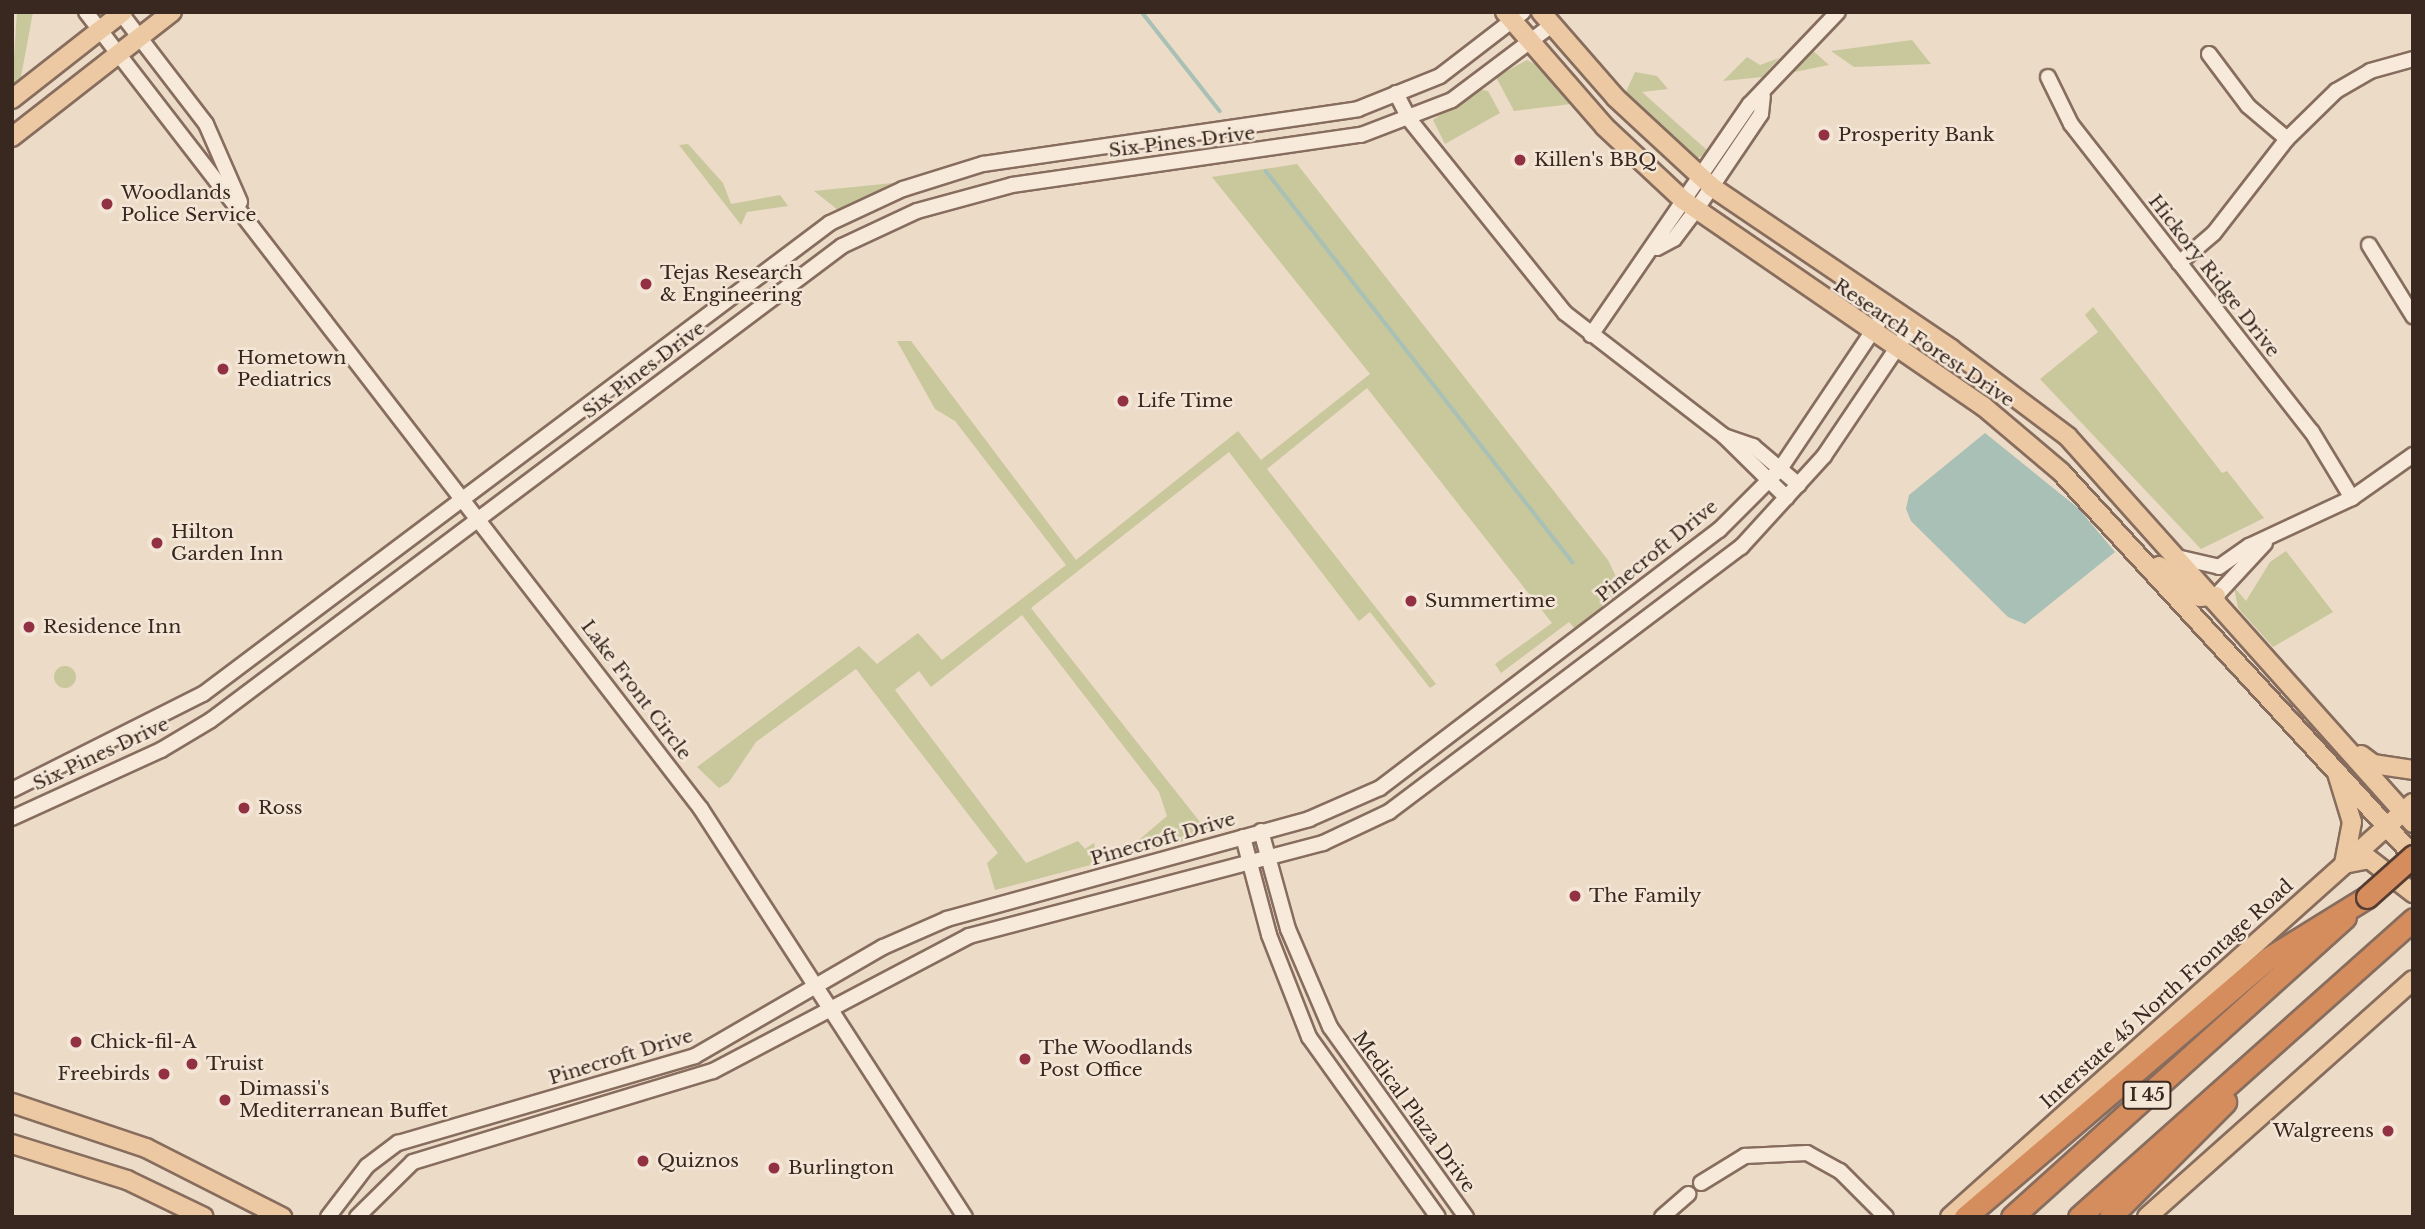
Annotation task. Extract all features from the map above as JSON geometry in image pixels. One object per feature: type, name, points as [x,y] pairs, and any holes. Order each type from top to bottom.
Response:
[{"type":"highway","points":[[1965,1217],[2275,967],[2367,897],[2413,855]]},
{"type":"highway","name":"I 45","points":[[2079,1217],[2413,919]]},
{"type":"highway","name":"I 45","points":[[2012,1217],[2275,967]]},
{"type":"highway","points":[[2110,1217],[2218,1111],[2261,1054]]},
{"type":"main road","points":[[12,136],[172,12]]},
{"type":"main road","points":[[12,99],[121,13]]},
{"type":"main road","name":"Research Forest Drive","points":[[1513,15],[1530,45],[1690,205],[2015,430],[2144,557],[2413,855]]},
{"type":"main road","name":"Research Forest Drive","points":[[1547,19],[1624,106],[1706,181],[1913,324],[2068,437],[2216,596],[2343,743],[2409,813]]},
{"type":"main road","points":[[2144,557],[2200,597],[2216,596]]},
{"type":"main road","points":[[2343,743],[2373,764],[2413,770]]},
{"type":"main road","points":[[2337,773],[2352,822],[2344,864],[2369,859],[2413,893]]},
{"type":"main road","name":"Interstate 45 North Frontage Road","points":[[1950,1217],[2388,825],[2409,813]]},
{"type":"main road","points":[[2147,1217],[2413,980]]},
{"type":"main road","points":[[12,1103],[146,1148],[282,1217]]},
{"type":"main road","points":[[12,1144],[127,1180],[204,1217]]},
{"type":"street","name":"Lake Front Circle","points":[[86,12],[243,210],[701,809],[826,1007],[965,1217]]},
{"type":"street","points":[[1591,335],[1690,205],[1795,51],[1839,12]]},
{"type":"street","name":"Lake Front Circle","points":[[121,13],[206,124],[243,210]]},
{"type":"street","name":"Six Pines Drive","points":[[12,790],[163,719],[269,648],[810,235],[903,189],[1006,160],[1359,109],[1440,76],[1513,15]]},
{"type":"street","name":"Six Pines Drive","points":[[12,818],[201,726],[284,669],[825,256],[917,211],[1012,185],[1319,144],[1409,119],[1452,100],[1530,45],[1547,19]]},
{"type":"street","points":[[2209,54],[2239,95],[2287,139]]},
{"type":"street","points":[[2179,263],[2228,217],[2287,139],[2358,77],[2413,60]]},
{"type":"street","name":"Hickory Ridge Drive","points":[[2048,77],[2071,124],[2312,432],[2352,499]]},
{"type":"street","points":[[1396,93],[1409,119],[1542,287],[1591,335],[1724,436],[1787,498]]},
{"type":"street","points":[[1181,136],[1183,162]]},
{"type":"street","points":[[1006,160],[1012,185]]},
{"type":"street","points":[[2369,245],[2413,316]]},
{"type":"street","name":"Pinecroft Drive","points":[[328,1217],[367,1166],[398,1143],[695,1056],[947,919],[1243,837],[1346,805],[1413,766],[1719,530],[1780,469],[1870,330],[1888,309]]},
{"type":"street","name":"Pinecroft Drive","points":[[357,1217],[413,1162],[713,1071],[826,1007],[969,936],[1343,835],[1431,785],[1741,547],[1799,485],[1913,324]]},
{"type":"street","points":[[1724,436],[1753,446],[1799,485]]},
{"type":"street","points":[[2181,558],[2219,567],[2249,546],[2265,543],[2352,499],[2413,454]]},
{"type":"street","points":[[2216,596],[2265,543]]},
{"type":"street","points":[[269,648],[284,669]]},
{"type":"street","points":[[117,741],[129,763]]},
{"type":"street","name":"Medical Plaza Drive","points":[[1261,831],[1288,929],[1330,1027],[1466,1217]]},
{"type":"street","points":[[1243,837],[1269,935],[1310,1037],[1438,1217]]},
{"type":"street","points":[[1701,1183],[1745,1156],[1807,1153],[1840,1171],[1886,1217]]},
{"type":"street","points":[[1662,1217],[1688,1194]]},
{"type":"shaded area","points":[[17,12],[33,12],[20,82],[12,88]]},
{"type":"shaded area","points":[[1912,40],[1931,64],[1854,67],[1831,51]]},
{"type":"shaded area","points":[[1811,49],[1829,65],[1789,73]]},
{"type":"shaded area","points":[[1747,57],[1760,65],[1779,58],[1762,77],[1723,81]]},
{"type":"shaded area","points":[[1527,60],[1537,65],[1571,104],[1514,111],[1496,77]]},
{"type":"shaded area","points":[[1635,72],[1657,76],[1668,89],[1642,92],[1709,152],[1698,158],[1688,154],[1625,94]]},
{"type":"shaded area","points":[[1478,89],[1488,91],[1500,113],[1445,144],[1433,120]]},
{"type":"shaded area","points":[[688,144],[723,183],[731,204],[780,195],[788,206],[747,212],[741,225],[679,145]]},
{"type":"shaded area","points":[[1297,164],[1608,560],[1624,594],[1577,631],[1569,622],[1501,673],[1495,664],[1552,623],[1367,388],[1267,469],[1436,684],[1430,688],[1370,612],[1359,621],[1229,452],[1031,608],[1200,822],[1229,813],[1222,830],[1150,850],[1133,845],[1167,816],[1159,792],[1022,615],[931,687],[919,671],[895,690],[1026,863],[1078,841],[1085,849],[1094,843],[1098,863],[995,890],[987,863],[998,853],[856,669],[756,742],[729,782],[719,788],[697,767],[859,646],[877,664],[918,633],[942,660],[1066,565],[955,421],[935,409],[897,341],[911,341],[1076,560],[1238,431],[1261,460],[1370,374],[1212,177]]},
{"type":"shaded area","points":[[893,183],[838,210],[814,191]]},
{"type":"shaded area","points":[[2093,307],[2222,473],[2227,471],[2264,518],[2201,549],[2040,379],[2098,332],[2085,315]]},
{"type":"shaded area","points":[[1985,433],[2078,508],[2115,552],[2025,624],[2008,617],[1911,521],[1906,509],[1909,495]]},
{"type":"shaded area","points":[[2286,551],[2333,612],[2273,647],[2238,608],[2234,587],[2246,601],[2270,562]]},
{"type":"shaded area","points":[[65,666],[73,669],[76,677],[73,685],[65,688],[57,685],[54,677],[57,669]]},
{"type":"waterway","points":[[1142,12],[1220,111]]},
{"type":"waterway","points":[[1266,171],[1573,562]]},
{"type":"place","name":"Prosperity Bank","points":[[1824,135]]},
{"type":"place","name":"Killen's BBQ","points":[[1520,160]]},
{"type":"place","name":"Woodlands Police Service","points":[[107,204]]},
{"type":"place","name":"Tejas Research & Engineering","points":[[646,284]]},
{"type":"place","name":"Hometown Pediatrics","points":[[223,369]]},
{"type":"place","name":"Life Time","points":[[1123,401]]},
{"type":"place","name":"Hilton Garden Inn","points":[[157,543]]},
{"type":"place","name":"Summertime","points":[[1411,601]]},
{"type":"place","name":"Residence Inn","points":[[29,627]]},
{"type":"place","name":"Ross","points":[[244,808]]},
{"type":"place","name":"The Family","points":[[1575,896]]},
{"type":"place","name":"Chick-fil-A","points":[[76,1042]]},
{"type":"place","name":"The Woodlands Post Office","points":[[1025,1059]]},
{"type":"place","name":"Truist","points":[[192,1064]]},
{"type":"place","name":"Freebirds","points":[[164,1074]]},
{"type":"place","name":"Dimassi's Mediterranean Buffet","points":[[225,1100]]},
{"type":"place","name":"Walgreens","points":[[2388,1131]]},
{"type":"place","name":"Quiznos","points":[[643,1161]]},
{"type":"place","name":"Burlington","points":[[774,1168]]}]
